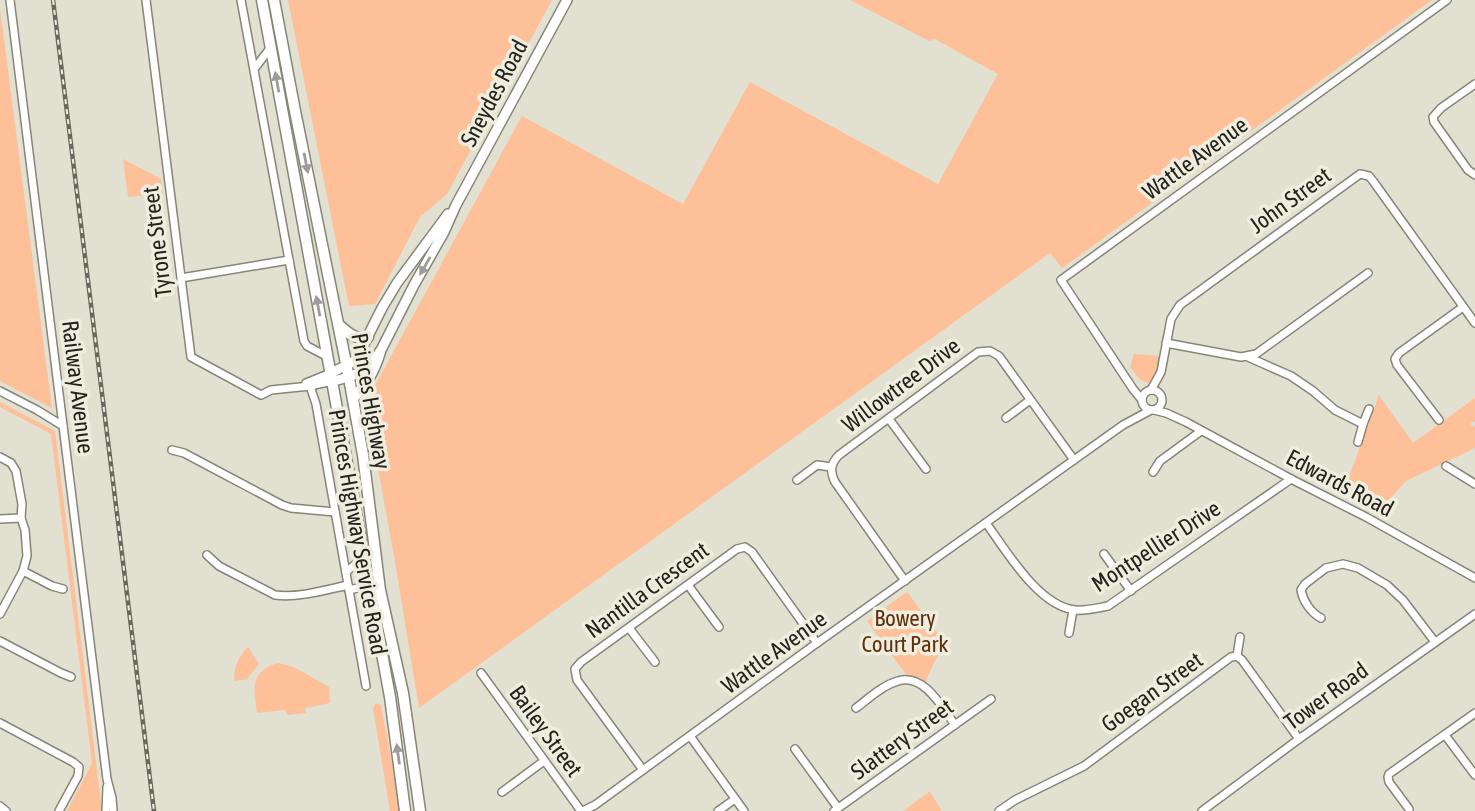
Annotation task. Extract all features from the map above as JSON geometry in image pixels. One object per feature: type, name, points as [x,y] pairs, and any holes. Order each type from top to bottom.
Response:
[{"type":"highway","name":"Princes Highway","points":[[262,0],[390,696],[405,811]]},
{"type":"highway","name":"Princes Highway","points":[[274,0],[353,398],[380,590],[402,693],[421,811]]},
{"type":"highway","points":[[338,325],[355,337],[368,337]]},
{"type":"highway","points":[[353,398],[367,383],[380,352]]},
{"type":"highway","points":[[370,586],[377,569]]},
{"type":"highway","points":[[390,696],[402,693]]},
{"type":"main road","name":"Sneydes Road","points":[[332,377],[349,378],[367,368],[380,352],[567,0]]},
{"type":"main road","name":"Sneydes Road","points":[[332,377],[358,356],[397,283],[456,205]]},
{"type":"street","name":"Railway Avenue","points":[[10,0],[113,811]]},
{"type":"street","name":"Tyrone Street","points":[[146,0],[191,357],[258,394],[306,386],[332,377]]},
{"type":"street","points":[[242,0],[304,341],[307,346],[328,357]]},
{"type":"street","name":"Wattle Avenue","points":[[1123,425],[1142,401],[1061,280],[1447,0]]},
{"type":"street","points":[[255,68],[271,47]]},
{"type":"street","points":[[1475,84],[1441,108],[1433,117],[1468,170],[1475,175]]},
{"type":"street","name":"John Street","points":[[1161,396],[1161,372],[1171,319],[1180,305],[1360,174],[1365,174],[1373,181],[1475,323]]},
{"type":"street","points":[[181,278],[289,260]]},
{"type":"street","points":[[1166,343],[1248,357],[1275,341],[1368,273]]},
{"type":"street","points":[[1439,420],[1395,359],[1399,353],[1463,307]]},
{"type":"street","name":"Willowtree Drive","points":[[797,480],[817,466],[831,467],[839,455],[978,352],[990,351],[999,356],[1074,460]]},
{"type":"street","points":[[1248,357],[1291,376],[1335,410],[1363,424]]},
{"type":"street","name":"John Street","points":[[1150,391],[1161,372]]},
{"type":"street","name":"Wattle Avenue","points":[[1125,377],[1141,389],[1150,391]]},
{"type":"street","name":"Princes Highway Service Road","points":[[306,386],[316,404],[366,686]]},
{"type":"street","points":[[0,391],[63,422]]},
{"type":"street","points":[[1150,391],[1157,391],[1161,396],[1160,406],[1153,410],[1146,407],[1142,401],[1144,395],[1150,391]]},
{"type":"street","name":"Edwards Road","points":[[1161,396],[1168,407],[1201,431],[1366,517],[1475,578]]},
{"type":"street","points":[[1006,418],[1030,400]]},
{"type":"street","points":[[1358,442],[1369,408]]},
{"type":"street","name":"Wattle Avenue","points":[[582,811],[595,805],[1123,425],[1153,410]]},
{"type":"street","name":"Edwards Road","points":[[1153,410],[1186,422]]},
{"type":"street","points":[[889,419],[926,469]]},
{"type":"street","points":[[1153,472],[1160,461],[1201,431]]},
{"type":"street","points":[[172,450],[184,453],[282,505],[335,512]]},
{"type":"street","points":[[0,457],[11,463],[16,471],[27,556],[23,571],[0,614]]},
{"type":"street","points":[[1446,466],[1475,484]]},
{"type":"street","points":[[831,467],[835,482],[905,581]]},
{"type":"street","name":"Montpellier Drive","points":[[986,523],[1026,577],[1046,597],[1073,610],[1090,610],[1108,606],[1291,479]]},
{"type":"street","points":[[0,519],[21,518]]},
{"type":"street","name":"Nantilla Crescent","points":[[643,769],[578,680],[575,669],[580,662],[737,549],[745,547],[752,552],[817,643]]},
{"type":"street","points":[[1104,554],[1131,591]]},
{"type":"street","points":[[207,555],[219,566],[275,594],[285,596],[370,586]]},
{"type":"street","points":[[346,572],[365,557]]},
{"type":"street","points":[[1321,618],[1302,597],[1301,590],[1326,568],[1343,564],[1358,568],[1387,585],[1404,600],[1435,642]]},
{"type":"street","points":[[23,571],[63,589]]},
{"type":"street","points":[[688,585],[719,627]]},
{"type":"street","points":[[1069,633],[1073,610]]},
{"type":"street","name":"Tower Road","points":[[1202,811],[1475,614]]},
{"type":"street","points":[[629,628],[655,662]]},
{"type":"street","points":[[1237,656],[1240,637]]},
{"type":"street","points":[[0,641],[71,677]]},
{"type":"street","name":"Goegan Street","points":[[999,811],[1015,800],[1084,766],[1231,657],[1237,656],[1242,660],[1299,739]]},
{"type":"street","name":"Bailey Street","points":[[481,673],[582,811]]},
{"type":"street","points":[[856,708],[888,685],[899,680],[912,681],[924,686],[934,696],[955,725]]},
{"type":"street","name":"Slattery Street","points":[[836,810],[991,699]]},
{"type":"street","points":[[1409,809],[1391,786],[1388,777],[1475,713]]},
{"type":"street","points":[[0,723],[73,762],[79,768],[78,776],[59,811]]},
{"type":"street","points":[[1445,735],[1475,775]]},
{"type":"street","points":[[690,736],[744,811]]},
{"type":"street","points":[[795,749],[836,810]]},
{"type":"street","points":[[502,792],[544,761]]},
{"type":"street","name":"Railway Avenue","points":[[106,811],[107,779]]},
{"type":"street","points":[[718,811],[735,799]]},
{"type":"green space","points":[[288,0],[552,0],[447,194],[420,217],[375,304],[349,306]]},
{"type":"green space","points":[[850,0],[1432,0],[1062,268],[1050,253],[419,708],[366,402],[522,116],[683,204],[750,82],[938,184],[998,74],[935,39],[929,41]]},
{"type":"green space","points":[[0,9],[52,408],[0,381]]},
{"type":"green space","points":[[123,159],[161,179],[163,193],[128,197]]},
{"type":"green space","points":[[1134,354],[1160,356],[1154,382],[1143,381],[1130,367]]},
{"type":"green space","points":[[1379,395],[1413,443],[1475,398],[1475,421],[1470,424],[1475,427],[1475,448],[1406,481],[1378,512],[1337,490],[1347,482]]},
{"type":"green space","points":[[0,402],[55,431],[102,811],[67,811],[92,763],[51,434],[0,407]]},
{"type":"green space","name":"Bowery Court Park","points":[[907,592],[944,642],[925,682],[907,676],[867,621]]},
{"type":"green space","points":[[248,647],[259,664],[247,679],[234,681],[237,662]]},
{"type":"green space","points":[[278,663],[294,667],[329,687],[330,703],[305,708],[306,713],[288,715],[285,710],[257,713],[255,689],[258,676]]},
{"type":"green space","points":[[376,703],[381,705],[401,811],[390,811],[373,708]]},
{"type":"green space","points":[[929,792],[942,811],[903,811]]},
{"type":"railway","points":[[53,0],[154,811]]}]
